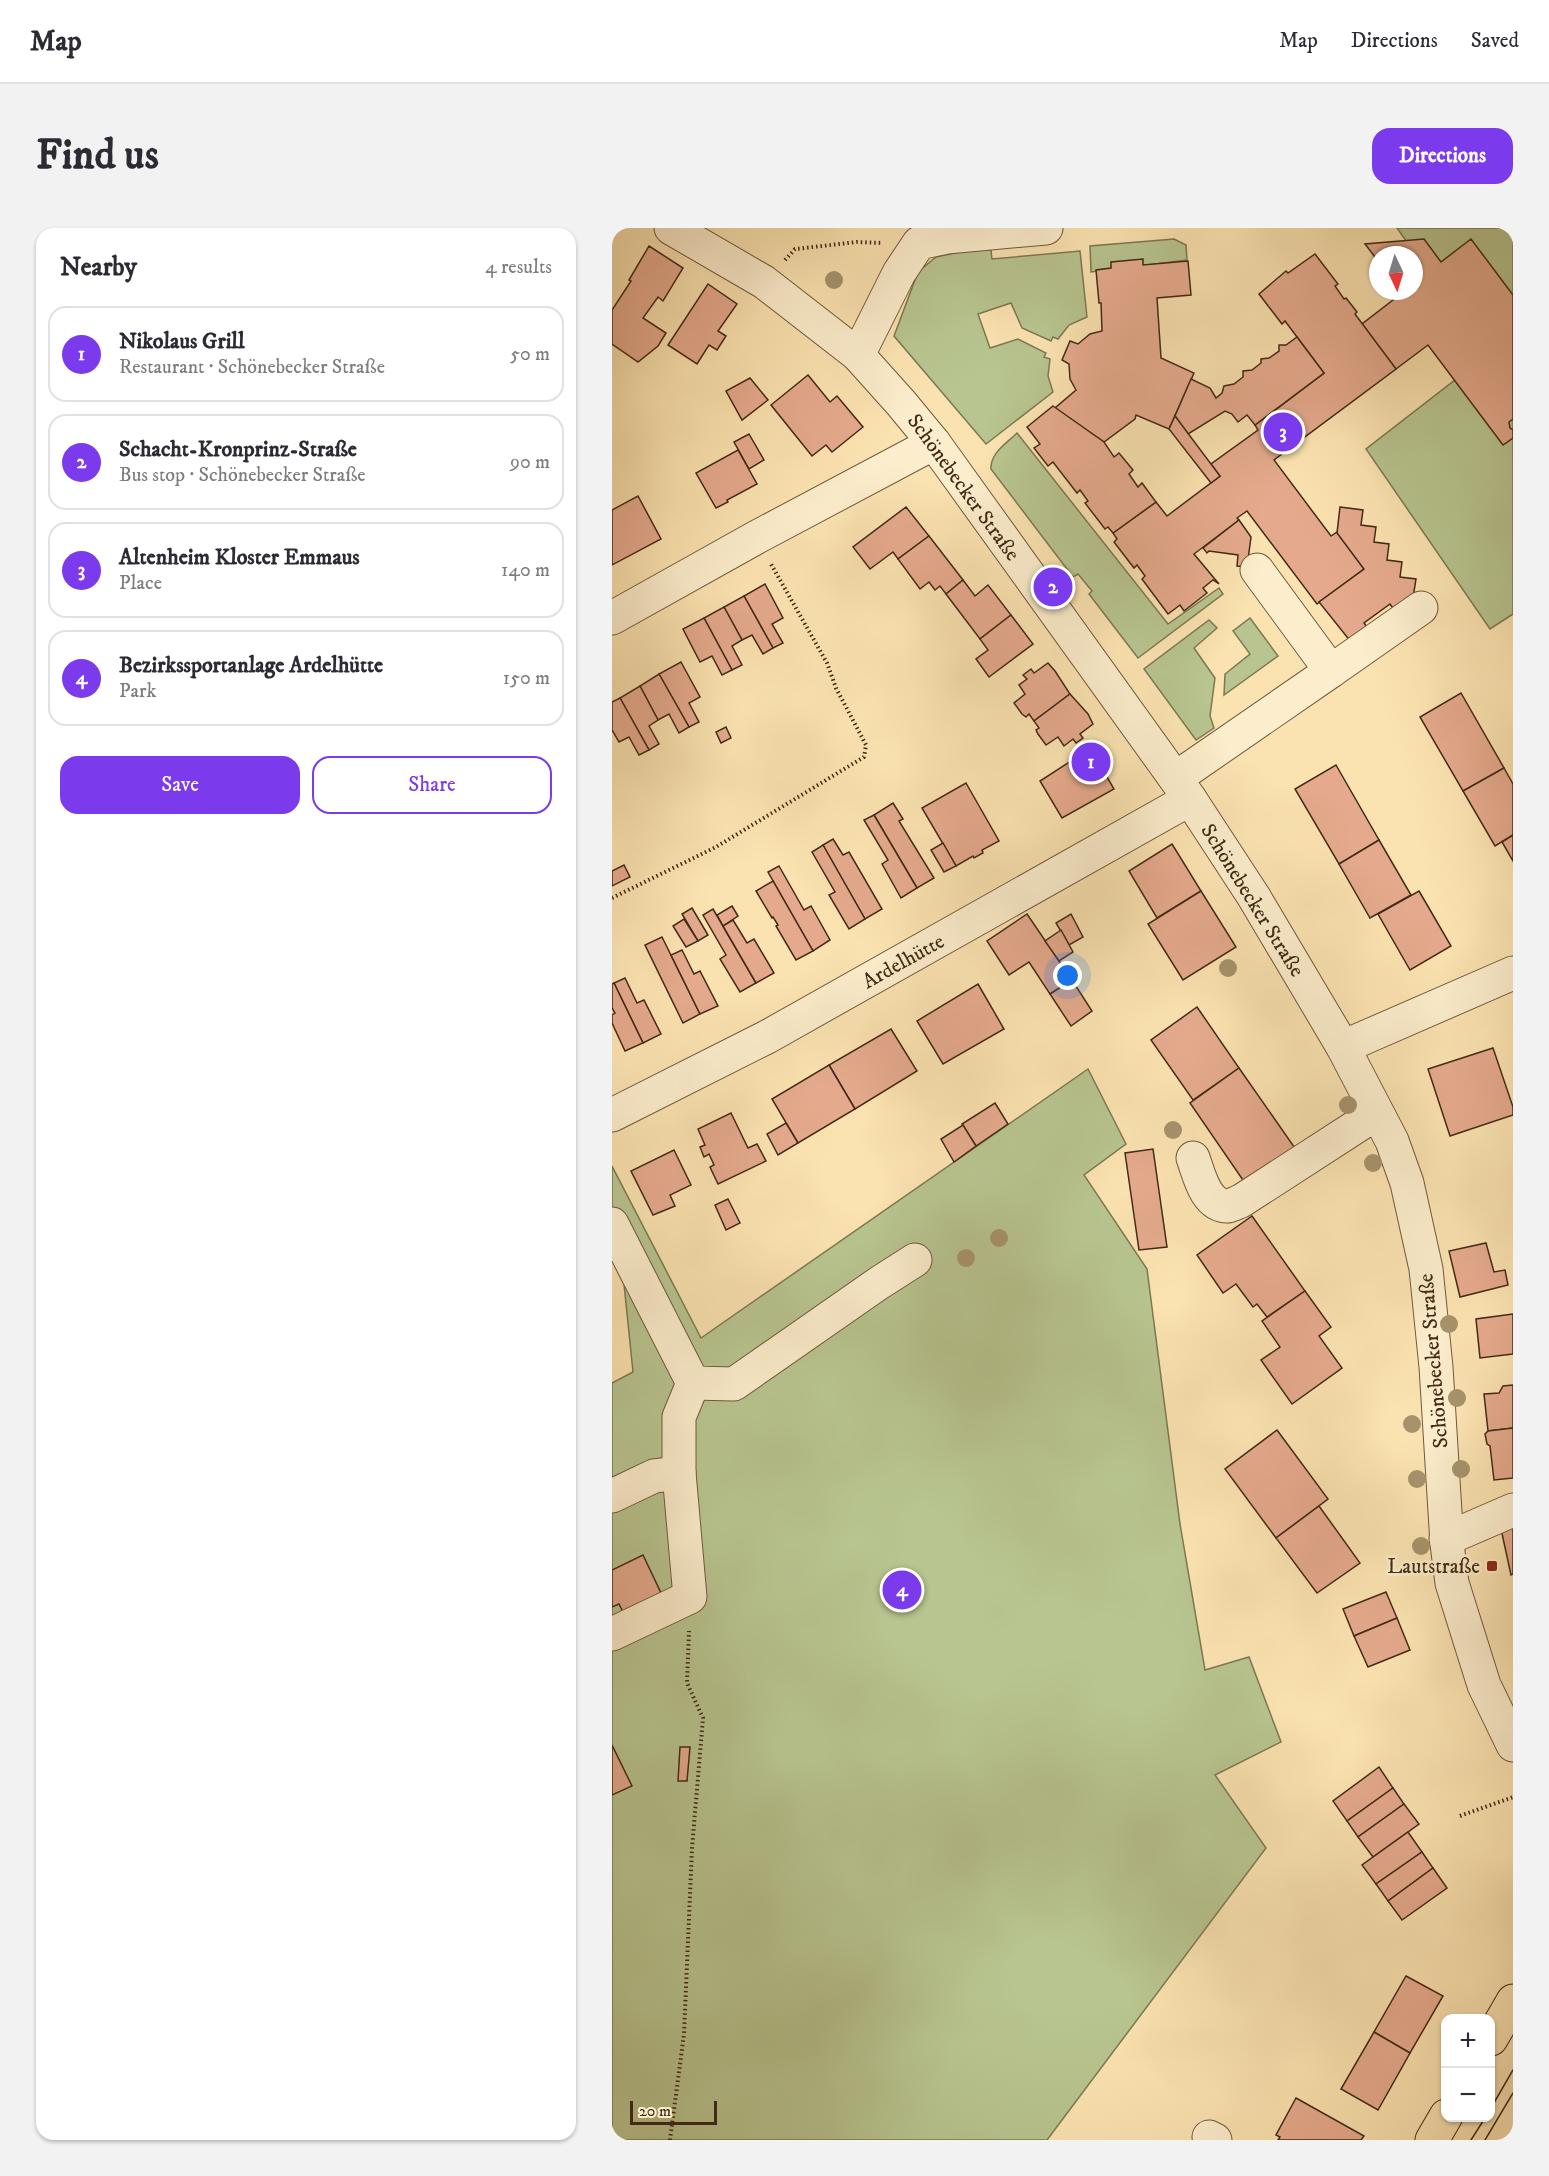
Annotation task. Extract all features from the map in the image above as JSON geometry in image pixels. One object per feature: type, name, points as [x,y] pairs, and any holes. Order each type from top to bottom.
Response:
[{"type":"main road","points":[[1495,2032],[1513,2001]]},
{"type":"main road","points":[[1432,2140],[1442,2122]]},
{"type":"street","name":"Schönebecker Straße","points":[[671,228],[764,282],[858,355],[902,403],[934,443],[1183,789],[1254,897],[1343,1047],[1392,1141],[1407,1183],[1426,1269],[1436,1367],[1446,1539],[1452,1583],[1475,1662],[1512,1742]]},
{"type":"street","points":[[858,355],[915,245],[924,240],[947,237],[1046,228]]},
{"type":"street","points":[[612,618],[757,537],[934,443]]},
{"type":"street","points":[[1257,570],[1330,671]]},
{"type":"street","name":"Ardelhütte","points":[[612,1115],[767,1037],[1183,789],[1330,671],[1421,608]]},
{"type":"street","points":[[1343,1047],[1513,973]]},
{"type":"street","points":[[1193,1158],[1206,1193],[1218,1203],[1228,1206],[1242,1201],[1377,1113]]},
{"type":"street","points":[[612,1224],[693,1383],[679,1417],[678,1473],[690,1597],[612,1634]]},
{"type":"street","points":[[693,1383],[734,1384],[915,1260]]},
{"type":"street","points":[[612,1496],[654,1476],[678,1473]]},
{"type":"street","points":[[1446,1539],[1513,1510]]},
{"type":"path","points":[[764,282],[795,249],[857,242],[915,245]]},
{"type":"path","points":[[612,898],[716,847],[864,757],[866,745],[836,688],[827,663],[757,537]]},
{"type":"path","points":[[670,2140],[684,2034],[692,1848],[704,1718],[687,1683],[690,1597]]},
{"type":"path","points":[[1460,1816],[1513,1797]]},
{"type":"green space","points":[[1397,228],[1513,228],[1513,614],[1490,629],[1366,449],[1487,355],[1423,265],[1423,246],[1410,246]]},
{"type":"green space","points":[[1174,239],[1186,245],[1187,260],[1091,272],[1090,246]]},
{"type":"green space","points":[[979,248],[991,250],[992,259],[1080,251],[1087,317],[1069,325],[1058,339],[1053,337],[1051,341],[1022,328],[1011,303],[978,314],[990,348],[1018,339],[1046,353],[1044,357],[1050,359],[1048,376],[1053,392],[986,444],[894,336],[918,272],[936,257]]},
{"type":"green space","points":[[1017,433],[1168,624],[1219,588],[1223,594],[1138,658],[1089,594],[1092,591],[1078,574],[1073,577],[991,469],[996,453]]},
{"type":"green space","points":[[1250,618],[1278,656],[1224,695],[1225,674],[1250,654],[1233,631]]},
{"type":"green space","points":[[1209,620],[1217,628],[1194,648],[1215,678],[1210,716],[1214,728],[1196,740],[1144,669]]},
{"type":"green space","points":[[1088,1069],[1126,1144],[1084,1175],[1147,1269],[1180,1524],[1205,1670],[1249,1657],[1281,1742],[1215,1775],[1266,1848],[1047,2140],[612,2140],[612,1383],[633,1372],[624,1284],[612,1260],[612,1166],[701,1338]]},
{"type":"building","points":[[1424,239],[1441,262],[1471,239],[1513,295],[1513,419],[1509,422],[1513,430],[1513,438],[1503,445],[1428,345],[1396,369],[1362,324],[1393,300],[1423,300],[1423,246],[1369,246],[1369,249],[1365,244]]},
{"type":"building","points":[[649,246],[683,268],[663,301],[658,297],[643,318],[666,333],[658,346],[638,362],[612,344],[612,310],[631,281],[629,280]]},
{"type":"building","points":[[1315,254],[1338,284],[1335,286],[1344,299],[1346,298],[1357,312],[1355,314],[1396,369],[1274,460],[1331,536],[1337,532],[1364,569],[1317,604],[1247,511],[1237,518],[1239,520],[1194,554],[1219,584],[1213,580],[1203,588],[1207,593],[1184,611],[1180,605],[1168,614],[1142,579],[1145,576],[1137,565],[1134,568],[1114,542],[1117,539],[1113,533],[1156,502],[1167,516],[1220,476],[1211,464],[1258,430],[1255,425],[1324,373],[1285,321],[1282,324],[1259,294],[1286,271],[1288,273]]},
{"type":"building","points":[[1143,259],[1143,265],[1188,261],[1191,295],[1157,298],[1161,358],[1194,373],[1169,429],[1136,415],[1135,419],[1104,442],[1055,408],[1076,390],[1070,379],[1069,364],[1062,360],[1070,341],[1078,344],[1090,334],[1102,331],[1096,270],[1111,268],[1111,262]]},
{"type":"building","points":[[708,284],[737,304],[718,331],[726,336],[717,350],[709,345],[697,364],[668,345]]},
{"type":"building","points":[[1297,337],[1324,373],[1255,425],[1247,415],[1238,422],[1232,414],[1225,411],[1188,434],[1175,416],[1191,379],[1210,388],[1216,398],[1222,393],[1224,386],[1234,384],[1243,377],[1243,371],[1252,370],[1261,363],[1261,359],[1269,358],[1279,351],[1279,345],[1286,345]]},
{"type":"building","points":[[808,375],[830,402],[837,396],[863,427],[832,452],[826,445],[812,456],[771,405]]},
{"type":"building","points":[[750,378],[768,400],[742,420],[726,391]]},
{"type":"building","points":[[1053,406],[1104,442],[1114,457],[1119,453],[1133,470],[1129,474],[1138,487],[1142,483],[1156,502],[1113,533],[1108,527],[1105,529],[1085,503],[1088,501],[1080,490],[1077,493],[1053,462],[1048,466],[1034,448],[1040,444],[1027,427]]},
{"type":"building","points":[[1175,416],[1220,476],[1211,483],[1169,429]]},
{"type":"building","points":[[749,434],[764,460],[749,469],[734,442]]},
{"type":"building","points":[[738,450],[757,484],[716,508],[696,473]]},
{"type":"building","points":[[638,496],[661,539],[612,565],[612,510]]},
{"type":"building","points":[[906,507],[929,536],[898,559],[893,552],[870,569],[853,547]]},
{"type":"building","points":[[1340,507],[1363,510],[1361,525],[1376,527],[1374,542],[1389,544],[1387,560],[1402,562],[1400,577],[1416,579],[1413,598],[1395,611],[1390,604],[1364,623],[1369,630],[1351,642],[1319,602],[1364,569],[1337,533]]},
{"type":"building","points":[[1239,520],[1251,537],[1247,567],[1237,566],[1238,555],[1209,551],[1207,553],[1203,548]]},
{"type":"building","points":[[929,536],[963,580],[946,594],[940,586],[935,590],[929,582],[920,589],[898,559]]},
{"type":"building","points":[[963,580],[975,596],[988,585],[1011,615],[980,639],[946,594]]},
{"type":"building","points":[[765,584],[783,618],[772,624],[783,643],[773,648],[744,596]]},
{"type":"building","points":[[744,596],[773,648],[763,654],[752,635],[742,640],[724,607]]},
{"type":"building","points":[[724,607],[742,640],[732,646],[742,665],[732,670],[704,618]]},
{"type":"building","points":[[1011,615],[1033,644],[989,677],[976,659],[988,650],[980,639]]},
{"type":"building","points":[[704,618],[732,670],[722,675],[712,656],[700,662],[683,629]]},
{"type":"building","points":[[681,662],[700,697],[689,703],[699,722],[689,727],[659,674]]},
{"type":"building","points":[[1048,663],[1070,694],[1034,721],[1029,714],[1026,717],[1022,714],[1014,703],[1025,694],[1019,685],[1027,679],[1023,675],[1031,669],[1034,673]]},
{"type":"building","points":[[659,674],[689,727],[679,733],[669,714],[658,720],[640,686]]},
{"type":"building","points":[[640,686],[658,720],[649,726],[659,744],[649,750],[620,698]]},
{"type":"building","points":[[1461,693],[1504,768],[1463,791],[1420,717]]},
{"type":"building","points":[[1070,694],[1088,714],[1093,724],[1080,734],[1083,738],[1076,743],[1073,739],[1064,746],[1058,737],[1046,745],[1036,730],[1039,728],[1034,721]]},
{"type":"building","points":[[620,698],[649,750],[639,755],[629,737],[619,742],[612,730],[612,702]]},
{"type":"building","points":[[726,727],[731,738],[721,743],[716,732]]},
{"type":"building","points":[[1092,751],[1114,789],[1062,818],[1040,781],[1071,761],[1072,763]]},
{"type":"building","points":[[1336,765],[1379,840],[1339,864],[1295,789]]},
{"type":"building","points":[[1504,768],[1513,784],[1513,835],[1495,846],[1463,791]]},
{"type":"building","points":[[966,783],[999,841],[982,850],[983,853],[956,866],[922,808]]},
{"type":"building","points":[[893,803],[903,819],[899,821],[934,878],[917,888],[874,815]]},
{"type":"building","points":[[874,815],[917,888],[901,898],[882,864],[888,860],[864,820]]},
{"type":"building","points":[[1513,835],[1513,861],[1502,842]]},
{"type":"building","points":[[833,839],[843,855],[849,852],[882,909],[865,919],[823,845]]},
{"type":"building","points":[[1379,840],[1411,895],[1370,918],[1339,864]]},
{"type":"building","points":[[943,843],[956,866],[944,872],[931,850]]},
{"type":"building","points":[[1172,844],[1201,891],[1157,918],[1129,871]]},
{"type":"building","points":[[823,845],[865,919],[849,929],[829,895],[835,892],[812,852]]},
{"type":"building","points":[[624,865],[630,877],[612,886],[612,871]]},
{"type":"building","points":[[779,866],[804,910],[811,906],[830,940],[813,951],[768,872]]},
{"type":"building","points":[[773,881],[813,951],[796,960],[776,926],[778,925],[756,891]]},
{"type":"building","points":[[1201,891],[1236,947],[1183,980],[1148,924]]},
{"type":"building","points":[[1419,891],[1451,946],[1410,970],[1378,914]]},
{"type":"building","points":[[732,906],[738,916],[723,926],[717,915]]},
{"type":"building","points":[[692,908],[708,935],[698,941],[682,914]]},
{"type":"building","points":[[713,909],[756,983],[740,992],[720,959],[726,955],[703,915]]},
{"type":"building","points":[[1027,914],[1072,980],[1050,994],[1029,962],[1009,975],[987,941]]},
{"type":"building","points":[[1071,914],[1083,937],[1069,945],[1056,923]]},
{"type":"building","points":[[684,919],[698,941],[686,947],[673,926]]},
{"type":"building","points":[[733,920],[747,943],[754,939],[774,973],[756,983],[723,926]]},
{"type":"building","points":[[1061,930],[1073,952],[1059,961],[1045,941]]},
{"type":"building","points":[[662,937],[700,1014],[683,1023],[645,945]]},
{"type":"building","points":[[682,950],[694,974],[700,971],[718,1006],[700,1014],[671,955]]},
{"type":"building","points":[[625,978],[637,1003],[644,1000],[661,1034],[643,1043],[614,983]]},
{"type":"building","points":[[1072,980],[1092,1011],[1071,1026],[1050,994]]},
{"type":"building","points":[[614,983],[643,1043],[625,1051],[612,1023],[612,1015],[615,1013],[612,1008],[612,984]]},
{"type":"building","points":[[978,984],[1004,1029],[943,1064],[917,1021]]},
{"type":"building","points":[[1197,1007],[1239,1068],[1193,1100],[1151,1040]]},
{"type":"building","points":[[891,1029],[917,1071],[855,1109],[829,1065]]},
{"type":"building","points":[[1493,1048],[1513,1107],[1513,1115],[1450,1136],[1428,1069]]},
{"type":"building","points":[[829,1065],[855,1109],[798,1143],[772,1099]]},
{"type":"building","points":[[1239,1068],[1297,1151],[1247,1186],[1190,1103]]},
{"type":"building","points":[[995,1103],[1008,1124],[976,1146],[962,1124]]},
{"type":"building","points":[[731,1113],[748,1148],[757,1144],[766,1161],[718,1184],[710,1167],[714,1165],[709,1154],[704,1157],[700,1147],[705,1145],[698,1129]]},
{"type":"building","points":[[786,1123],[798,1143],[778,1155],[767,1134]]},
{"type":"building","points":[[963,1125],[976,1146],[954,1162],[941,1139]]},
{"type":"building","points":[[1153,1149],[1167,1247],[1139,1250],[1125,1153]]},
{"type":"building","points":[[674,1150],[691,1185],[670,1195],[675,1206],[653,1215],[631,1171]]},
{"type":"building","points":[[728,1199],[740,1223],[726,1230],[715,1205]]},
{"type":"building","points":[[1252,1216],[1305,1291],[1267,1317],[1257,1304],[1253,1307],[1236,1284],[1223,1293],[1197,1255]]},
{"type":"building","points":[[1486,1243],[1494,1272],[1505,1270],[1508,1285],[1460,1297],[1449,1251]]},
{"type":"building","points":[[1305,1291],[1331,1327],[1319,1336],[1342,1368],[1292,1404],[1261,1360],[1280,1347],[1262,1321]]},
{"type":"building","points":[[1513,1314],[1513,1354],[1480,1358],[1476,1319]]},
{"type":"building","points":[[1513,1385],[1513,1428],[1488,1431],[1484,1394],[1499,1393],[1503,1386]]},
{"type":"building","points":[[1513,1428],[1513,1478],[1494,1480],[1490,1446],[1487,1444],[1485,1434],[1488,1431]]},
{"type":"building","points":[[1277,1430],[1328,1499],[1276,1538],[1225,1469]]},
{"type":"building","points":[[1319,1506],[1360,1563],[1317,1593],[1276,1538]]},
{"type":"building","points":[[1513,1527],[1513,1574],[1511,1575],[1501,1529]]},
{"type":"building","points":[[643,1555],[661,1593],[623,1612],[619,1604],[612,1607],[612,1570]]},
{"type":"building","points":[[1386,1592],[1397,1618],[1354,1636],[1343,1609]]},
{"type":"building","points":[[1397,1618],[1410,1650],[1368,1667],[1354,1636]]},
{"type":"building","points":[[612,1745],[632,1786],[612,1795]]},
{"type":"building","points":[[680,1747],[690,1747],[687,1781],[678,1781]]},
{"type":"building","points":[[1379,1767],[1393,1788],[1347,1821],[1333,1801]]},
{"type":"building","points":[[1393,1788],[1404,1804],[1358,1837],[1347,1821]]},
{"type":"building","points":[[1404,1804],[1419,1824],[1373,1857],[1358,1837]]},
{"type":"building","points":[[1408,1832],[1422,1852],[1376,1884],[1362,1865]]},
{"type":"building","points":[[1422,1852],[1433,1868],[1388,1901],[1376,1884]]},
{"type":"building","points":[[1433,1868],[1447,1888],[1402,1920],[1388,1901]]},
{"type":"building","points":[[1406,1976],[1443,1996],[1410,2053],[1374,2032]]},
{"type":"building","points":[[1374,2032],[1410,2053],[1378,2110],[1341,2089]]},
{"type":"building","points":[[1296,2098],[1364,2136],[1361,2140],[1278,2140],[1280,2137],[1276,2135]]},
{"type":"tram line","points":[[1495,2101],[1513,2070]]},
{"type":"tram line","points":[[1485,2140],[1513,2093]]},
{"type":"tram line","points":[[1471,2140],[1482,2122]]},
{"type":"place","name":"Altenheim Kloster Emmaus","points":[[1283,432]]},
{"type":"place","name":"Schacht-Kronprinz-Straße","points":[[1053,587]]},
{"type":"place","name":"Nikolaus Grill","points":[[1091,762]]},
{"type":"place","name":"Lautstraße","points":[[1492,1566]]},
{"type":"place","name":"Bezirkssportanlage Ardelhütte","points":[[902,1590]]}]
